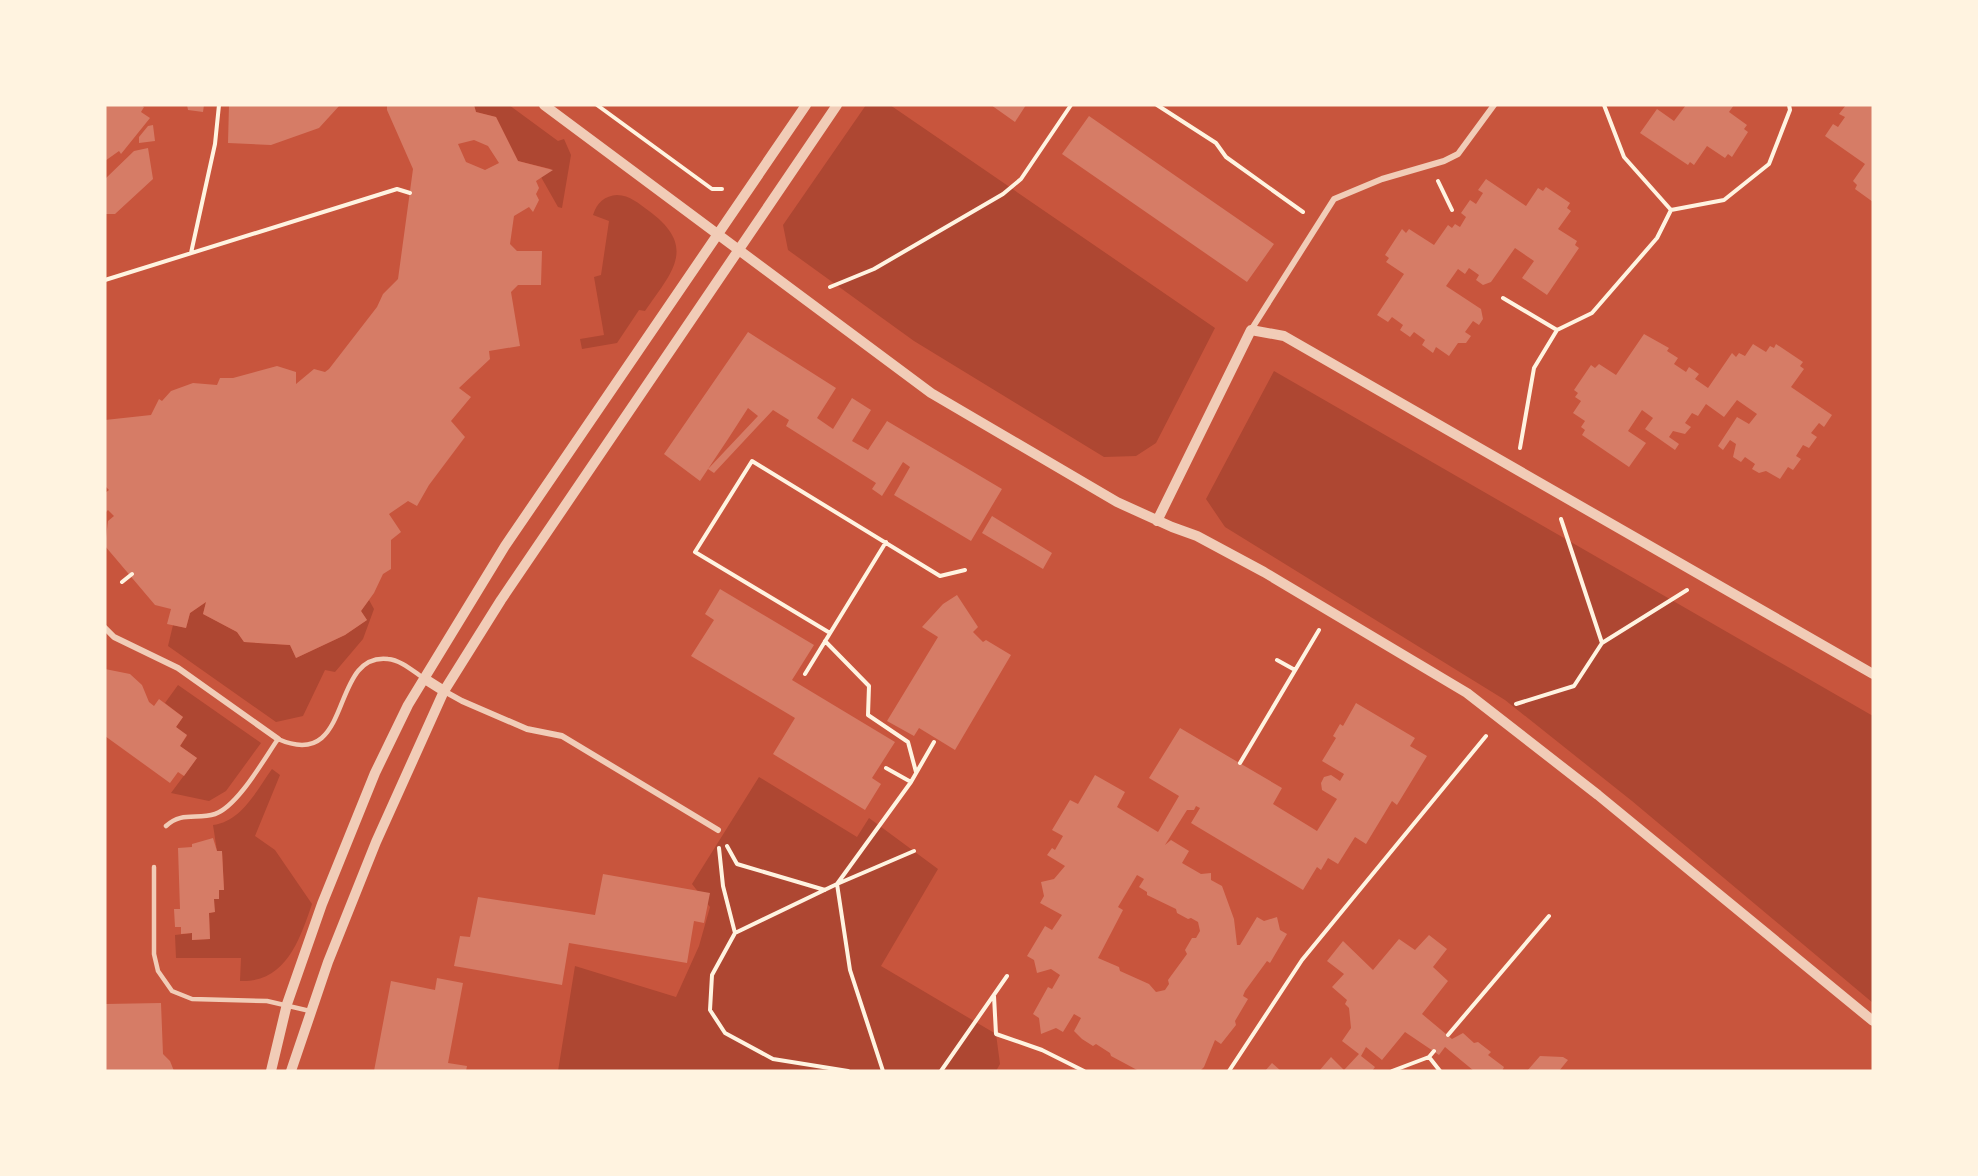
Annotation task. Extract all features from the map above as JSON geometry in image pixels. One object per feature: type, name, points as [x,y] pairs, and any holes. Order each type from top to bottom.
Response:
[{"type":"street","points":[[544,105],[931,393],[1066,473],[1157,521],[1197,536],[1331,611],[1467,693],[1873,1020]]},
{"type":"street","points":[[271,1071],[287,1004],[322,904],[375,773],[408,705],[505,546],[806,105]]},
{"type":"street","points":[[291,1071],[310,1011],[376,842],[444,691],[501,600],[737,249],[837,105]]},
{"type":"street","points":[[1157,521],[1251,330],[1334,200],[1382,178],[1458,154],[1494,105]]},
{"type":"street","points":[[1251,330],[1284,336],[1873,674]]},
{"type":"street","points":[[105,628],[114,637],[178,668],[278,739]]},
{"type":"street","points":[[425,678],[462,701],[527,729],[562,736],[718,830]]},
{"type":"lane","points":[[166,825],[179,817],[211,815],[227,807],[278,739],[309,745],[324,739],[355,676],[376,661],[392,660],[425,678]]},
{"type":"lane","points":[[154,867],[154,954],[158,972],[167,986],[178,995],[192,999],[287,1004],[310,1011]]},
{"type":"path","points":[[191,254],[215,144],[219,105]]},
{"type":"path","points":[[597,105],[712,189],[728,189]]},
{"type":"path","points":[[830,287],[884,263],[1003,195],[1020,178],[1071,105]]},
{"type":"path","points":[[1157,105],[1216,143],[1226,157],[1319,223]]},
{"type":"path","points":[[1604,105],[1624,157],[1671,210]]},
{"type":"path","points":[[1671,210],[1724,200],[1769,164],[1790,110],[1789,105]]},
{"type":"path","points":[[1429,164],[1452,210]]},
{"type":"path","points":[[105,280],[397,189],[410,193]]},
{"type":"path","points":[[1520,448],[1534,368],[1557,330],[1592,314],[1657,238],[1671,210]]},
{"type":"path","points":[[1503,298],[1557,330]]},
{"type":"path","points":[[830,633],[695,552],[752,461],[940,576],[965,570]]},
{"type":"path","points":[[1559,513],[1602,643]]},
{"type":"path","points":[[805,674],[886,542]]},
{"type":"path","points":[[122,582],[132,574]]},
{"type":"path","points":[[1507,707],[1574,686],[1602,643],[1690,588]]},
{"type":"path","points":[[1240,763],[1331,611]]},
{"type":"path","points":[[825,641],[869,686],[868,715],[908,742],[916,772]]},
{"type":"path","points":[[1277,660],[1295,670]]},
{"type":"path","points":[[1229,1071],[1302,960],[1486,736]]},
{"type":"path","points":[[883,1071],[850,970],[837,884],[911,782],[934,742]]},
{"type":"path","points":[[886,768],[911,782]]},
{"type":"path","points":[[718,830],[737,864],[825,890]]},
{"type":"path","points":[[718,830],[723,886],[735,933]]},
{"type":"path","points":[[848,1071],[773,1059],[725,1034],[711,1010],[712,975],[735,933],[837,884],[914,851]]},
{"type":"path","points":[[1448,1035],[1549,916]]},
{"type":"path","points":[[941,1071],[1007,976]]},
{"type":"path","points":[[994,996],[996,1034],[1042,1050],[1084,1071]]},
{"type":"path","points":[[1392,1071],[1429,1057],[1434,1051]]},
{"type":"path","points":[[1429,1057],[1440,1071]]},
{"type":"shaded area","points":[[474,105],[509,105],[558,141],[564,139],[571,155],[562,208],[558,207],[541,177],[551,169],[518,161],[496,117],[476,112]]},
{"type":"shaded area","points":[[866,105],[890,105],[1215,328],[1156,443],[1136,456],[1104,457],[914,341],[788,250],[783,225]]},
{"type":"shaded area","points":[[617,195],[634,200],[664,224],[673,236],[676,260],[655,297],[645,311],[639,310],[617,343],[582,349],[580,339],[604,335],[594,277],[601,275],[609,221],[593,215],[602,201]]},
{"type":"shaded area","points":[[1274,371],[1873,716],[1873,1003],[1632,801],[1505,700],[1225,527],[1206,499]]},
{"type":"shaded area","points":[[369,600],[374,609],[363,639],[335,672],[325,670],[303,716],[276,722],[168,646],[173,625],[186,628],[190,613],[206,602],[203,614],[237,632],[244,642],[290,645],[296,658],[345,635],[367,620],[361,611]]},
{"type":"shaded area","points":[[178,685],[261,743],[226,791],[209,801],[171,793],[197,758],[180,746],[187,736],[176,727],[183,717],[165,703]]},
{"type":"shaded area","points":[[272,769],[280,775],[255,836],[275,850],[312,904],[296,944],[280,967],[256,980],[240,981],[241,958],[176,958],[175,935],[192,933],[192,940],[210,939],[209,913],[214,912],[214,899],[219,890],[224,890],[222,851],[217,851],[213,825],[232,818],[240,811]]},
{"type":"shaded area","points":[[759,777],[857,837],[869,818],[938,869],[881,966],[996,1034],[1000,1064],[996,1071],[558,1071],[575,966],[676,997],[699,946],[710,907],[692,884]]},
{"type":"building","points":[[105,105],[141,105],[144,107],[141,112],[150,118],[121,154],[119,151],[105,161]]},
{"type":"building","points":[[187,105],[204,105],[203,112],[188,110]]},
{"type":"building","points":[[229,105],[340,105],[319,128],[271,145],[228,143]]},
{"type":"building","points":[[387,105],[474,105],[476,112],[496,117],[518,161],[553,170],[536,181],[539,188],[536,194],[539,200],[533,212],[529,207],[514,216],[510,244],[517,251],[542,251],[541,285],[518,285],[511,292],[520,346],[489,351],[490,359],[459,388],[471,397],[451,421],[465,437],[429,485],[417,506],[408,501],[389,514],[401,532],[391,540],[391,569],[383,574],[374,593],[361,611],[367,620],[345,635],[296,658],[290,645],[244,642],[237,632],[203,614],[206,602],[190,613],[186,628],[167,624],[171,609],[155,605],[105,546],[108,521],[114,516],[108,510],[105,513],[105,493],[109,490],[105,486],[105,420],[151,415],[159,399],[162,401],[171,391],[193,383],[217,385],[220,378],[233,378],[277,366],[296,372],[296,384],[314,369],[325,372],[329,369],[377,307],[383,294],[398,279],[413,169],[387,110]],"holes":[[[474,140],[488,146],[499,163],[485,170],[466,162],[458,144]]]},
{"type":"building","points":[[991,105],[1026,105],[1015,122]]},
{"type":"building","points":[[1686,105],[1734,105],[1729,112],[1747,125],[1744,129],[1748,132],[1732,157],[1728,154],[1725,158],[1707,146],[1694,165],[1690,162],[1688,165],[1640,133],[1657,109],[1674,121]]},
{"type":"building","points":[[1846,105],[1873,105],[1873,202],[1855,189],[1857,185],[1853,181],[1865,164],[1825,136],[1833,124],[1838,127],[1845,117],[1839,114]]},
{"type":"building","points":[[1089,116],[1274,244],[1247,282],[1062,154]]},
{"type":"building","points":[[153,125],[155,141],[139,143],[139,137],[148,126]]},
{"type":"building","points":[[148,148],[153,179],[115,214],[105,214],[105,179],[134,151]]},
{"type":"building","points":[[1486,179],[1526,206],[1538,188],[1543,191],[1546,187],[1570,203],[1567,208],[1571,211],[1558,229],[1577,241],[1575,245],[1579,248],[1547,295],[1522,278],[1534,261],[1515,248],[1491,282],[1483,285],[1476,280],[1479,275],[1469,268],[1465,274],[1458,269],[1446,286],[1481,309],[1483,319],[1479,325],[1473,321],[1465,332],[1471,336],[1466,343],[1458,343],[1449,356],[1436,347],[1433,353],[1422,345],[1425,340],[1414,332],[1410,337],[1400,330],[1403,325],[1392,317],[1388,322],[1377,315],[1404,274],[1386,262],[1389,258],[1385,255],[1402,229],[1406,233],[1409,229],[1434,245],[1448,225],[1452,228],[1455,224],[1460,227],[1466,217],[1461,213],[1470,200],[1476,204],[1483,193],[1478,190]]},
{"type":"building","points":[[748,332],[836,388],[817,418],[833,429],[852,398],[871,410],[852,441],[868,450],[887,421],[1002,489],[971,541],[894,495],[910,467],[903,462],[882,496],[872,489],[876,483],[786,426],[789,420],[773,410],[714,473],[708,469],[700,481],[664,454]],"holes":[[[748,408],[758,416],[708,469]]]},
{"type":"building","points":[[1644,334],[1669,348],[1667,351],[1678,358],[1674,364],[1686,372],[1689,367],[1699,374],[1695,379],[1708,388],[1732,353],[1736,357],[1739,353],[1745,356],[1753,344],[1766,352],[1770,346],[1774,348],[1776,344],[1803,362],[1800,366],[1804,369],[1791,387],[1832,415],[1824,427],[1819,423],[1811,433],[1817,437],[1809,448],[1803,445],[1796,456],[1801,459],[1793,470],[1788,467],[1780,479],[1766,471],[1759,473],[1752,469],[1755,464],[1745,457],[1741,462],[1733,457],[1736,444],[1730,440],[1723,450],[1718,446],[1737,417],[1749,424],[1757,414],[1737,400],[1724,417],[1706,404],[1698,416],[1692,413],[1685,423],[1691,427],[1685,434],[1673,431],[1669,437],[1679,444],[1675,450],[1645,429],[1653,418],[1642,410],[1628,431],[1646,443],[1629,467],[1582,435],[1585,430],[1581,427],[1585,421],[1573,413],[1581,401],[1575,397],[1578,393],[1574,390],[1591,365],[1595,368],[1599,364],[1616,375]]},
{"type":"building","points":[[992,516],[1052,553],[1043,569],[982,533]]},
{"type":"building","points":[[720,589],[814,645],[792,680],[895,742],[872,778],[881,784],[865,810],[773,754],[795,718],[691,656],[714,620],[705,614]]},
{"type":"building","points":[[957,595],[978,627],[973,632],[983,642],[986,640],[1011,655],[955,750],[919,728],[914,736],[887,721],[938,637],[922,627],[943,604]]},
{"type":"building","points":[[105,669],[130,674],[142,685],[149,702],[154,706],[159,699],[183,717],[176,727],[187,735],[180,746],[197,758],[184,776],[178,772],[170,783],[105,736]]},
{"type":"building","points":[[1356,703],[1415,738],[1410,746],[1427,756],[1397,805],[1392,801],[1366,844],[1355,837],[1338,864],[1328,858],[1321,870],[1317,867],[1303,890],[1191,823],[1200,808],[1196,806],[1194,810],[1187,810],[1165,845],[1171,840],[1189,851],[1182,863],[1201,874],[1211,873],[1211,880],[1222,886],[1234,919],[1237,945],[1240,945],[1257,917],[1264,921],[1277,917],[1280,930],[1287,934],[1270,963],[1267,961],[1245,991],[1243,996],[1248,999],[1235,1021],[1236,1025],[1221,1044],[1215,1040],[1204,1067],[1200,1071],[1139,1071],[1111,1056],[1096,1044],[1093,1046],[1082,1039],[1074,1031],[1081,1018],[1074,1014],[1063,1032],[1056,1028],[1041,1034],[1039,1018],[1033,1014],[1048,987],[1052,989],[1060,975],[1051,969],[1037,973],[1034,960],[1027,956],[1045,926],[1052,930],[1062,915],[1040,903],[1044,896],[1041,882],[1054,879],[1065,866],[1047,855],[1052,848],[1055,850],[1063,836],[1052,830],[1070,800],[1078,804],[1095,775],[1125,792],[1117,807],[1158,832],[1179,796],[1149,778],[1180,728],[1282,788],[1273,804],[1317,831],[1337,799],[1322,790],[1321,783],[1324,777],[1331,775],[1340,781],[1344,774],[1322,761],[1336,738],[1333,736],[1340,724],[1343,726]],"holes":[[[1137,875],[1144,879],[1139,887],[1147,892],[1147,895],[1176,909],[1177,913],[1188,919],[1191,918],[1198,922],[1200,931],[1196,938],[1192,938],[1185,950],[1187,954],[1168,980],[1169,984],[1165,990],[1156,992],[1149,984],[1098,958],[1123,910],[1118,907]]]},
{"type":"building","points":[[213,838],[217,851],[222,851],[224,890],[219,890],[219,899],[214,899],[215,912],[209,913],[210,939],[192,940],[192,933],[181,934],[181,927],[175,927],[174,909],[180,909],[178,848],[192,847],[192,844]]},
{"type":"building","points":[[603,874],[710,893],[704,923],[694,921],[687,963],[569,943],[562,985],[454,966],[460,936],[470,937],[478,897],[595,915]]},
{"type":"building","points":[[1429,935],[1447,949],[1433,967],[1448,981],[1422,1014],[1452,1039],[1463,1033],[1474,1043],[1478,1042],[1491,1052],[1488,1055],[1504,1067],[1502,1071],[1474,1071],[1445,1047],[1439,1055],[1405,1032],[1382,1060],[1366,1047],[1361,1056],[1375,1067],[1372,1071],[1319,1071],[1331,1057],[1344,1070],[1359,1054],[1342,1041],[1351,1028],[1349,1008],[1345,1004],[1347,1000],[1332,987],[1344,974],[1327,961],[1343,941],[1373,970],[1399,939],[1415,950]]},
{"type":"building","points":[[437,978],[463,983],[448,1063],[467,1066],[466,1071],[374,1071],[391,981],[435,990]]},
{"type":"building","points":[[161,1003],[163,1054],[170,1061],[174,1071],[105,1071],[105,1004]]},
{"type":"building","points":[[1540,1056],[1563,1057],[1568,1060],[1559,1071],[1527,1071]]},
{"type":"building","points":[[1272,1063],[1281,1071],[1265,1071]]}]
